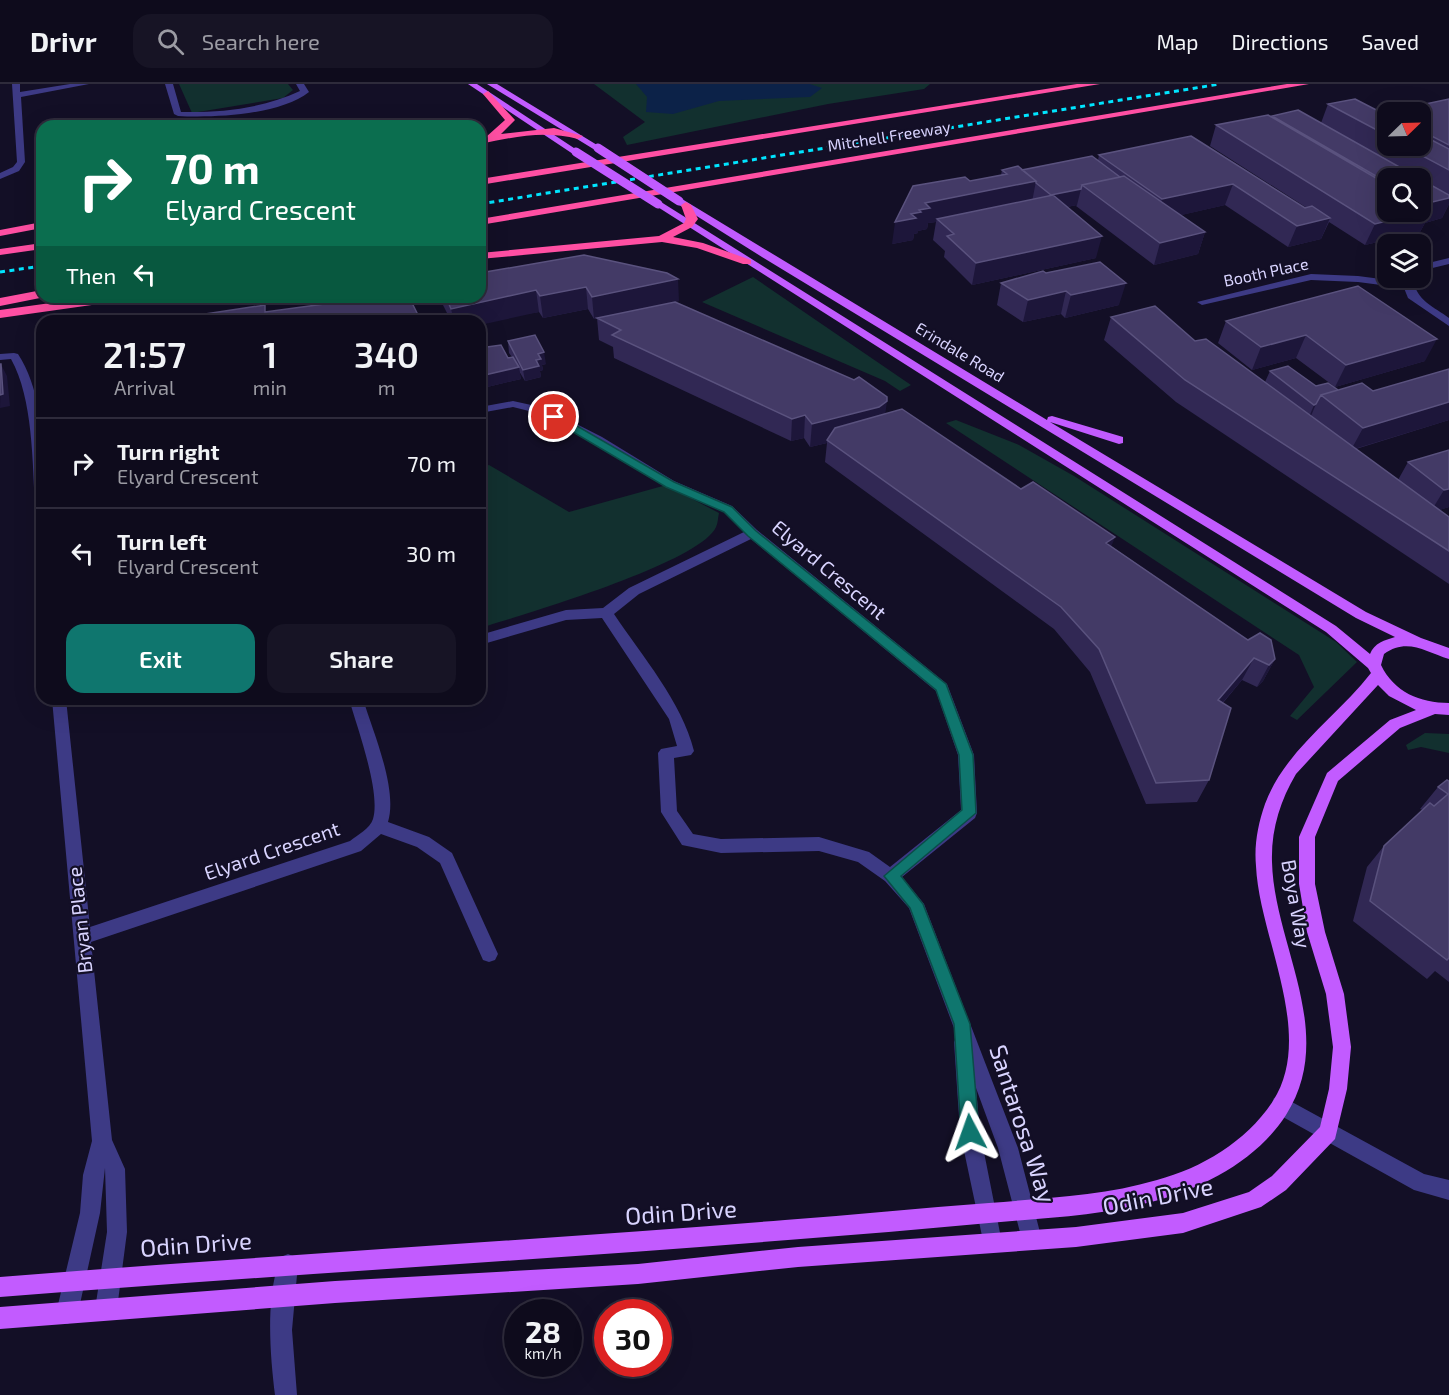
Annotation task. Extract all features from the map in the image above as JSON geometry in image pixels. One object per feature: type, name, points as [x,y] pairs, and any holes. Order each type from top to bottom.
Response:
[{"type":"highway","name":"Mitchell Freeway","points":[[486,181],[1095,84]]},
{"type":"highway","name":"Mitchell Freeway","points":[[486,221],[1304,84]]},
{"type":"highway","points":[[486,138],[510,120],[489,89]]},
{"type":"highway","points":[[486,140],[544,129],[560,130],[578,136]]},
{"type":"highway","points":[[662,239],[688,225],[692,219],[683,203]]},
{"type":"highway","points":[[0,233],[36,226]]},
{"type":"highway","points":[[486,255],[662,239],[699,245],[747,262]]},
{"type":"highway","points":[[0,252],[36,247]]},
{"type":"highway","points":[[0,302],[36,295]]},
{"type":"highway","points":[[0,314],[78,303]]},
{"type":"main road","name":"Erindale Road","points":[[472,84],[489,89],[578,136],[683,203],[1361,615],[1449,654]]},
{"type":"main road","name":"Erindale Road","points":[[489,89],[576,152],[688,225],[1331,629],[1376,670],[1394,693],[1419,706],[1445,710]]},
{"type":"main road","points":[[1013,404],[1119,440]]},
{"type":"main road","name":"Erindale Road","points":[[1376,670],[1375,657],[1384,645],[1404,640],[1416,641]]},
{"type":"main road","name":"Boya Way","points":[[1281,1105],[1295,1075],[1298,1033],[1264,874],[1264,837],[1273,801],[1285,779],[1365,692],[1376,670]]},
{"type":"main road","points":[[1328,1132],[1338,1089],[1342,1047],[1335,994],[1316,932],[1307,884],[1307,837],[1332,777],[1395,724],[1445,710]]},
{"type":"main road","name":"Odin Drive","points":[[0,1287],[288,1264],[651,1242],[1093,1205],[1184,1182],[1236,1154],[1281,1105]]},
{"type":"main road","name":"Odin Drive","points":[[0,1318],[370,1290],[638,1274],[798,1257],[1032,1240],[1183,1223],[1254,1200],[1279,1183],[1328,1132]]},
{"type":"street","points":[[0,176],[12,172],[21,162],[16,84]]},
{"type":"street","points":[[17,95],[85,84]]},
{"type":"street","points":[[169,84],[178,114],[199,116],[288,101],[305,92],[300,84]]},
{"type":"street","points":[[1431,265],[1449,261]]},
{"type":"street","name":"Booth Place","points":[[1202,302],[1311,277],[1377,280]]},
{"type":"street","points":[[1410,288],[1412,296],[1449,322]]},
{"type":"street","points":[[0,357],[14,356],[22,365],[31,408],[36,459]]},
{"type":"street","name":"Elyard Crescent","points":[[486,409],[513,404],[541,410],[598,440],[670,484],[728,509],[752,533],[942,688],[966,755],[969,813],[891,876]]},
{"type":"street","points":[[486,638],[566,615],[606,613],[634,591],[752,533]]},
{"type":"street","name":"Santarosa Way","points":[[606,613],[675,717],[682,733],[686,751],[666,753],[668,801],[669,812],[688,840],[721,846],[819,844],[863,857],[891,876],[916,904],[1008,1148],[1032,1240]]},
{"type":"street","name":"Bryan Place","points":[[60,705],[102,1142],[115,1169],[117,1232],[106,1309]]},
{"type":"street","points":[[358,705],[380,786],[382,814],[378,826],[423,842],[446,858],[489,954]]},
{"type":"street","name":"Elyard Crescent","points":[[82,937],[355,846],[378,826]]},
{"type":"street","name":"Santarosa Way","points":[[962,1024],[970,1132],[992,1243]]},
{"type":"street","points":[[1281,1105],[1421,1183],[1449,1190]]},
{"type":"street","name":"Bryan Place","points":[[67,1313],[90,1213],[93,1175],[102,1142]]},
{"type":"street","points":[[286,1395],[281,1361],[282,1298],[288,1264]]},
{"type":"green space","points":[[179,84],[288,84],[293,90],[283,98],[192,113]]},
{"type":"green space","points":[[594,84],[930,84],[924,89],[828,104],[627,145],[623,137],[645,122]]},
{"type":"green space","points":[[753,277],[911,385],[900,391],[885,381],[702,302]]},
{"type":"green space","points":[[956,420],[1019,445],[1074,476],[1336,642],[1357,662],[1297,720],[1290,716],[1314,687],[1299,655],[946,423]]},
{"type":"green space","points":[[489,465],[569,512],[670,484],[681,493],[719,513],[717,524],[703,541],[678,556],[645,571],[569,600],[486,626],[486,466]]},
{"type":"green space","points":[[1425,733],[1449,734],[1449,753],[1421,747],[1408,750],[1406,745]]},
{"type":"water","points":[[636,84],[810,84],[822,88],[810,97],[719,101],[673,114],[646,112],[647,97]]},
{"type":"building","points":[[1355,99],[1377,110],[1377,130],[1328,104]]},
{"type":"building","points":[[1449,99],[1449,145],[1431,136],[1431,103]]},
{"type":"building","points":[[1298,110],[1401,168],[1377,168],[1377,177],[1272,116]]},
{"type":"building","points":[[1268,115],[1377,179],[1377,222],[1383,222],[1375,224],[1216,125]]},
{"type":"building","points":[[1191,136],[1305,208],[1312,206],[1330,218],[1297,226],[1233,184],[1162,199],[1099,155]]},
{"type":"building","points":[[1431,140],[1449,149],[1449,170],[1423,156],[1431,156]]},
{"type":"building","points":[[1092,156],[1120,177],[1082,185],[1081,189],[1051,195],[1022,170]]},
{"type":"building","points":[[1018,166],[1036,181],[925,203],[930,208],[911,214],[916,218],[895,222],[913,186],[965,177],[970,181],[1007,174],[1002,170]]},
{"type":"building","points":[[1124,176],[1205,232],[1160,243],[1082,185]]},
{"type":"building","points":[[1431,185],[1449,195],[1449,198],[1431,202]]},
{"type":"building","points":[[1053,195],[1102,236],[976,263],[947,236],[954,234],[937,219]]},
{"type":"building","points":[[584,255],[667,273],[678,279],[592,297],[586,287],[540,296],[536,290],[486,301],[486,272]]},
{"type":"building","points":[[1100,262],[1126,283],[1071,295],[1066,291],[1028,300],[1001,283],[1043,271],[1046,273]]},
{"type":"building","points":[[1358,286],[1437,339],[1346,365],[1306,335],[1261,347],[1226,321]]},
{"type":"building","points":[[675,302],[854,380],[859,377],[887,397],[887,401],[879,407],[812,424],[805,415],[792,419],[612,335],[621,330],[597,318]]},
{"type":"building","points":[[332,303],[412,303],[418,315],[199,315],[265,305],[265,312]]},
{"type":"building","points":[[448,303],[478,303],[451,309]]},
{"type":"building","points":[[1155,306],[1195,341],[1206,339],[1449,517],[1449,551],[1185,380],[1111,317]]},
{"type":"building","points":[[535,335],[544,352],[538,354],[541,359],[536,360],[539,366],[523,370],[508,341]]},
{"type":"building","points":[[501,345],[508,358],[513,357],[519,367],[486,375],[486,347]]},
{"type":"building","points":[[0,364],[3,394],[0,395]]},
{"type":"building","points":[[1288,366],[1316,386],[1328,383],[1338,390],[1321,395],[1314,405],[1270,371]]},
{"type":"building","points":[[1449,369],[1449,402],[1363,428],[1321,395],[1362,383],[1373,391]]},
{"type":"building","points":[[902,409],[1021,489],[1033,482],[1115,537],[1106,543],[1248,640],[1260,633],[1271,640],[1275,659],[1269,665],[1254,658],[1218,700],[1231,708],[1209,780],[1156,783],[1099,649],[1061,607],[827,440],[835,428]]},
{"type":"building","points":[[1449,450],[1449,489],[1444,490],[1408,462]]},
{"type":"building","points":[[1447,780],[1449,781],[1449,958],[1447,960],[1370,901],[1384,846],[1430,803],[1434,806],[1448,794],[1438,787]]},
{"type":"railway","points":[[486,203],[1220,84]]},
{"type":"railway","points":[[0,272],[36,267]]},
{"type":"route","points":[[554,417],[598,440],[670,484],[695,497],[728,509],[752,533],[899,656],[942,688],[966,755],[969,813],[891,876],[916,904],[962,1024],[970,1132]]}]
